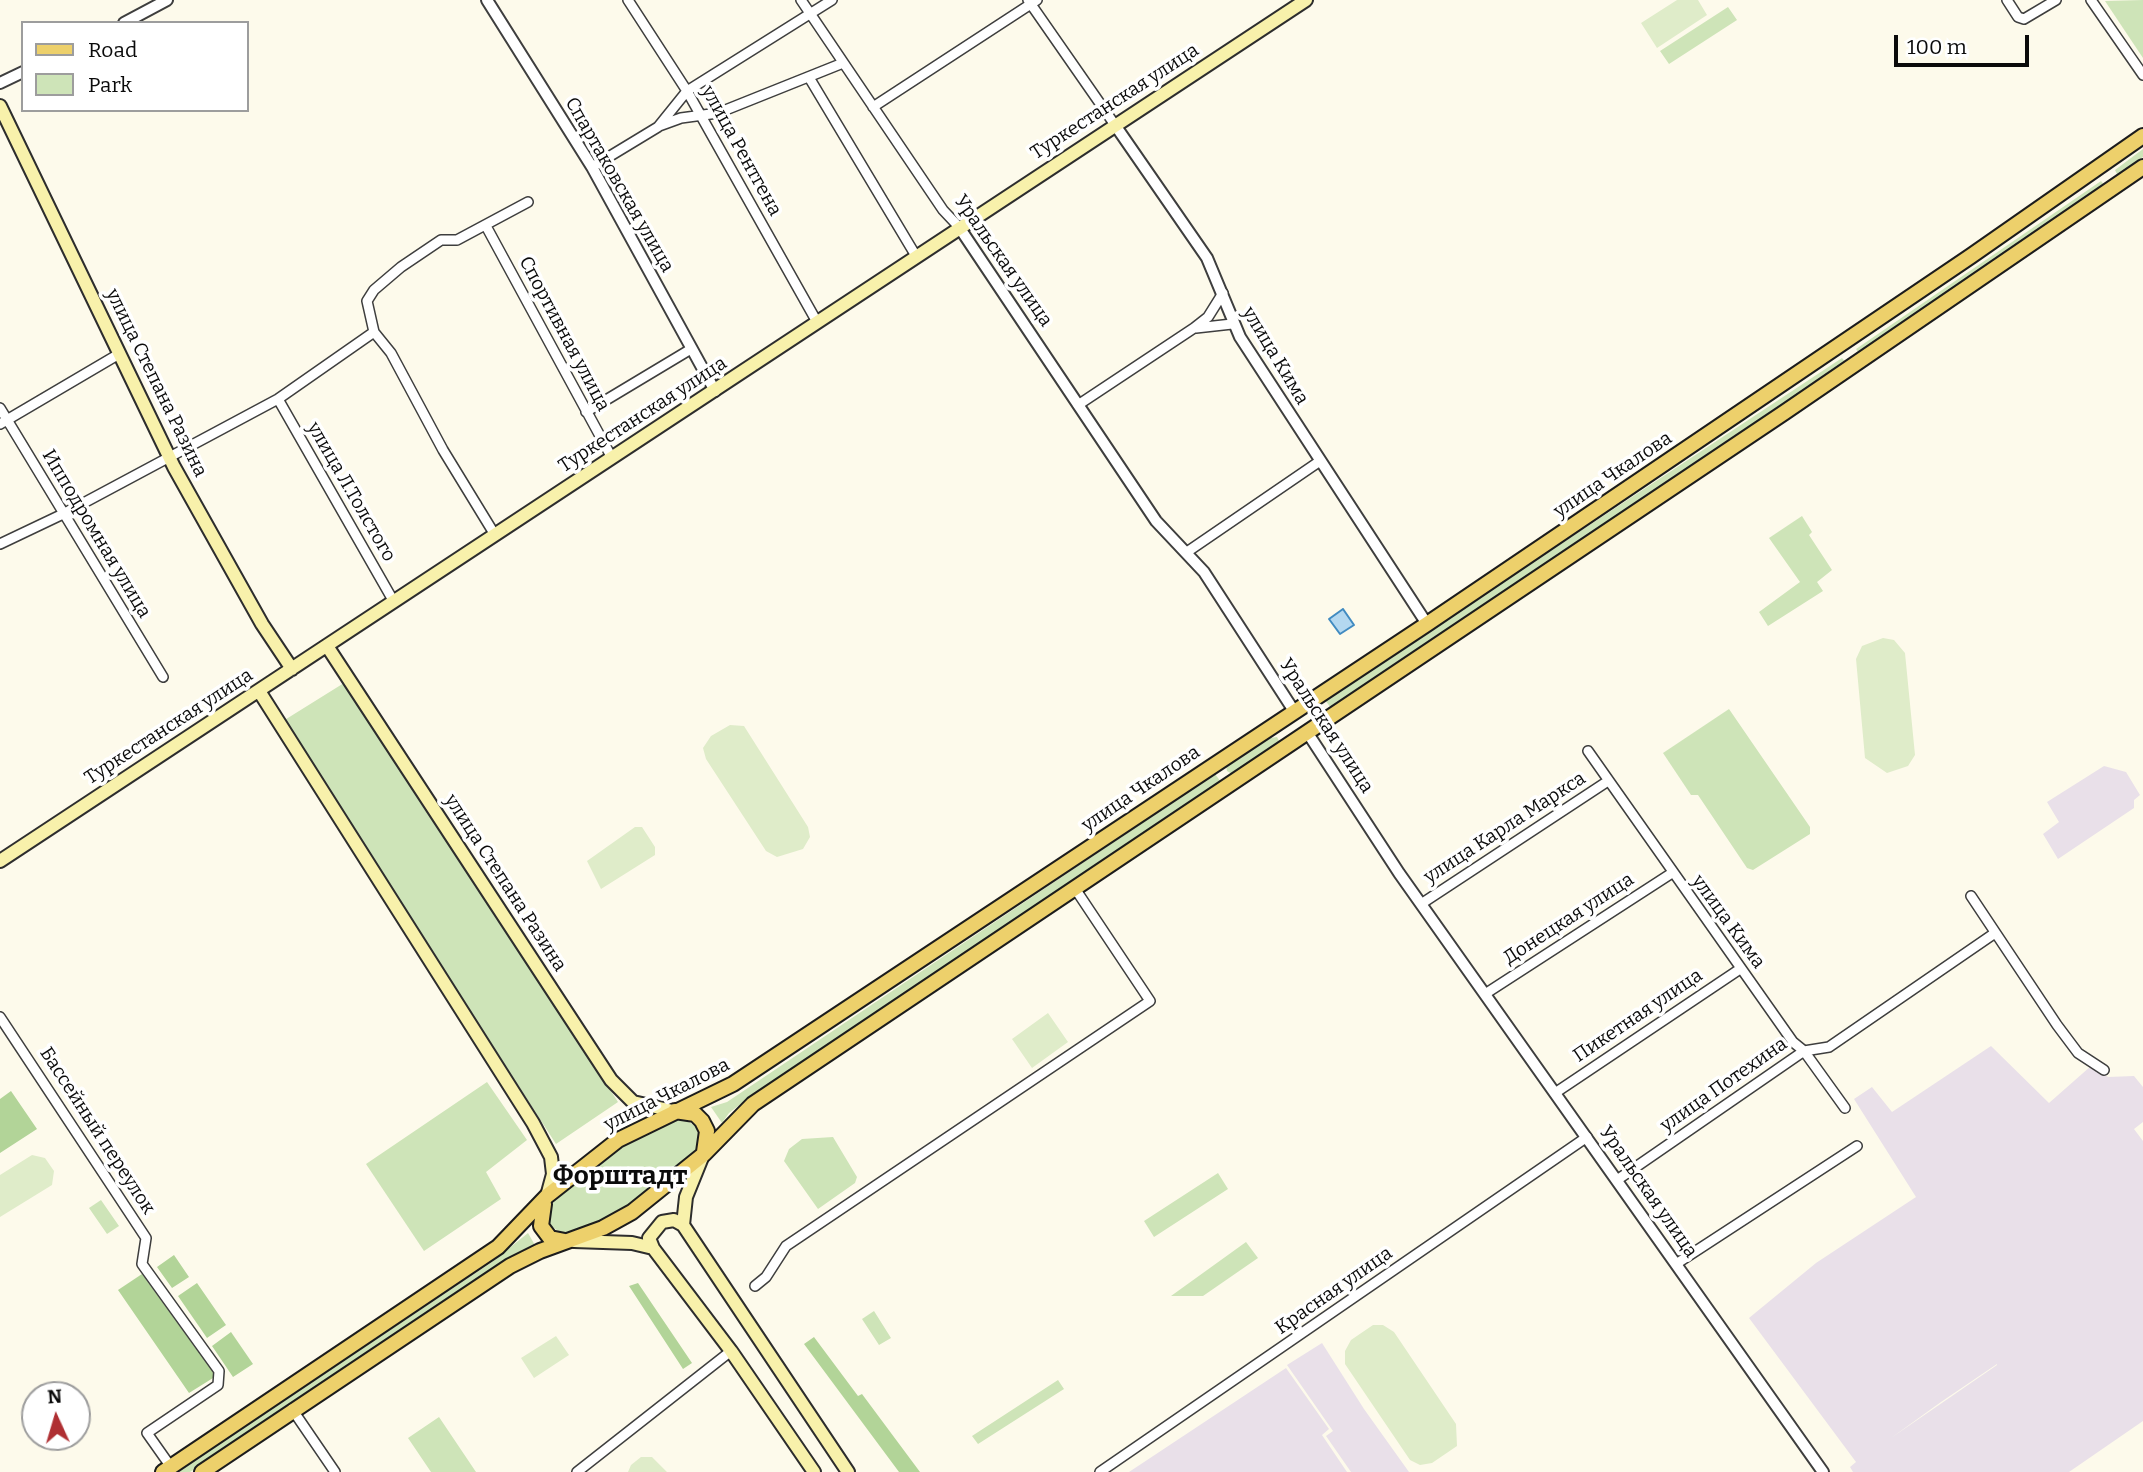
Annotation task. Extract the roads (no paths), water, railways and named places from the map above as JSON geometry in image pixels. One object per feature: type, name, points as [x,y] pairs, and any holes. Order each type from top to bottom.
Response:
[{"type":"main road","name":"Туркестанская улица","points":[[0,861],[1306,0]]},
{"type":"main road","name":"улица Степана Разина","points":[[0,106],[169,456],[262,624],[292,669]]},
{"type":"main road","name":"улица Чкалова","points":[[167,1470],[498,1247],[547,1196],[618,1140],[733,1084],[1427,624],[1843,344],[2143,136]]},
{"type":"main road","points":[[2102,166],[2116,186]]},
{"type":"main road","points":[[202,1472],[499,1272],[540,1251],[570,1241],[632,1212],[704,1154],[753,1104],[1076,890],[2143,167]]},
{"type":"main road","points":[[1843,344],[1857,363]]},
{"type":"main road","name":"улица Степана Разина","points":[[327,646],[599,1064],[633,1102],[673,1111]]},
{"type":"main road","points":[[259,691],[533,1123],[551,1157],[553,1174],[541,1210],[541,1226],[550,1238],[632,1242],[653,1248]]},
{"type":"main road","name":"Уральская улица","points":[[1294,711],[1307,732]]},
{"type":"main road","points":[[1216,763],[1230,784]]},
{"type":"main road","points":[[673,1111],[695,1114],[708,1131],[704,1154],[686,1196],[683,1225]]},
{"type":"main road","points":[[814,1472],[731,1351],[653,1248],[649,1238],[662,1222],[674,1220],[683,1225],[848,1472]]},
{"type":"street","points":[[128,21],[167,0]]},
{"type":"street","name":"Спартаковская улица","points":[[487,0],[592,167],[715,391]]},
{"type":"street","name":"улица Рентгена","points":[[628,0],[687,91],[817,322]]},
{"type":"street","name":"Уральская улица","points":[[801,0],[943,210],[959,227],[1156,521],[1204,572],[1294,711]]},
{"type":"street","points":[[658,127],[687,91],[832,0]]},
{"type":"street","points":[[2007,0],[2018,17],[2024,19],[2056,0]]},
{"type":"street","points":[[2091,0],[2143,75]]},
{"type":"street","points":[[873,107],[1032,1]]},
{"type":"street","name":"улица Кима","points":[[1032,1],[1198,244],[1214,270],[1232,324],[1427,624]]},
{"type":"street","points":[[592,167],[658,127],[681,118],[702,117],[810,79],[843,63]]},
{"type":"street","points":[[0,83],[21,73]]},
{"type":"street","points":[[810,79],[916,256]]},
{"type":"street","points":[[495,535],[443,450],[391,353],[374,332],[367,301],[374,290],[401,267],[441,240],[457,240],[528,202]]},
{"type":"street","name":"Спортивная улица","points":[[486,226],[612,458]]},
{"type":"street","points":[[1078,405],[1194,328],[1208,317],[1223,293]]},
{"type":"street","points":[[1194,328],[1232,324]]},
{"type":"street","points":[[0,544],[63,514],[278,399],[374,332]]},
{"type":"street","points":[[586,412],[691,349]]},
{"type":"street","points":[[3,421],[119,354]]},
{"type":"street","name":"улица Л.Толстого","points":[[278,399],[394,602]]},
{"type":"street","name":"Ипподромная улица","points":[[0,408],[3,421],[163,677]]},
{"type":"street","points":[[1187,552],[1320,461]]},
{"type":"street","name":"Уральская улица","points":[[1307,732],[1421,904],[1823,1472]]},
{"type":"street","name":"улица Кима","points":[[1588,751],[1740,969],[1845,1108]]},
{"type":"street","name":"улица Карла Маркса","points":[[1421,904],[1608,780]]},
{"type":"street","name":"Донецкая улица","points":[[1485,994],[1672,873]]},
{"type":"street","points":[[755,1286],[766,1277],[786,1246],[797,1238],[1150,1000],[1076,890]]},
{"type":"street","points":[[1971,896],[2078,1053],[2104,1070]]},
{"type":"street","name":"улица Потехина","points":[[1617,1180],[1804,1051],[1829,1047],[1995,933]]},
{"type":"street","name":"Пикетная улица","points":[[1555,1093],[1740,969]]},
{"type":"street","name":"Бассейный переулок","points":[[0,1017],[146,1238],[142,1264],[219,1371],[218,1385],[147,1433],[167,1470]]},
{"type":"street","name":"Красная улица","points":[[1100,1472],[1587,1137]]},
{"type":"street","points":[[1676,1264],[1857,1146]]},
{"type":"street","points":[[577,1472],[731,1351]]},
{"type":"street","points":[[292,1409],[334,1472]]},
{"type":"water","points":[[1343,609],[1354,625],[1340,634],[1329,619]]},
{"type":"district","name":"Форштадт","points":[[620,1177]]}]
